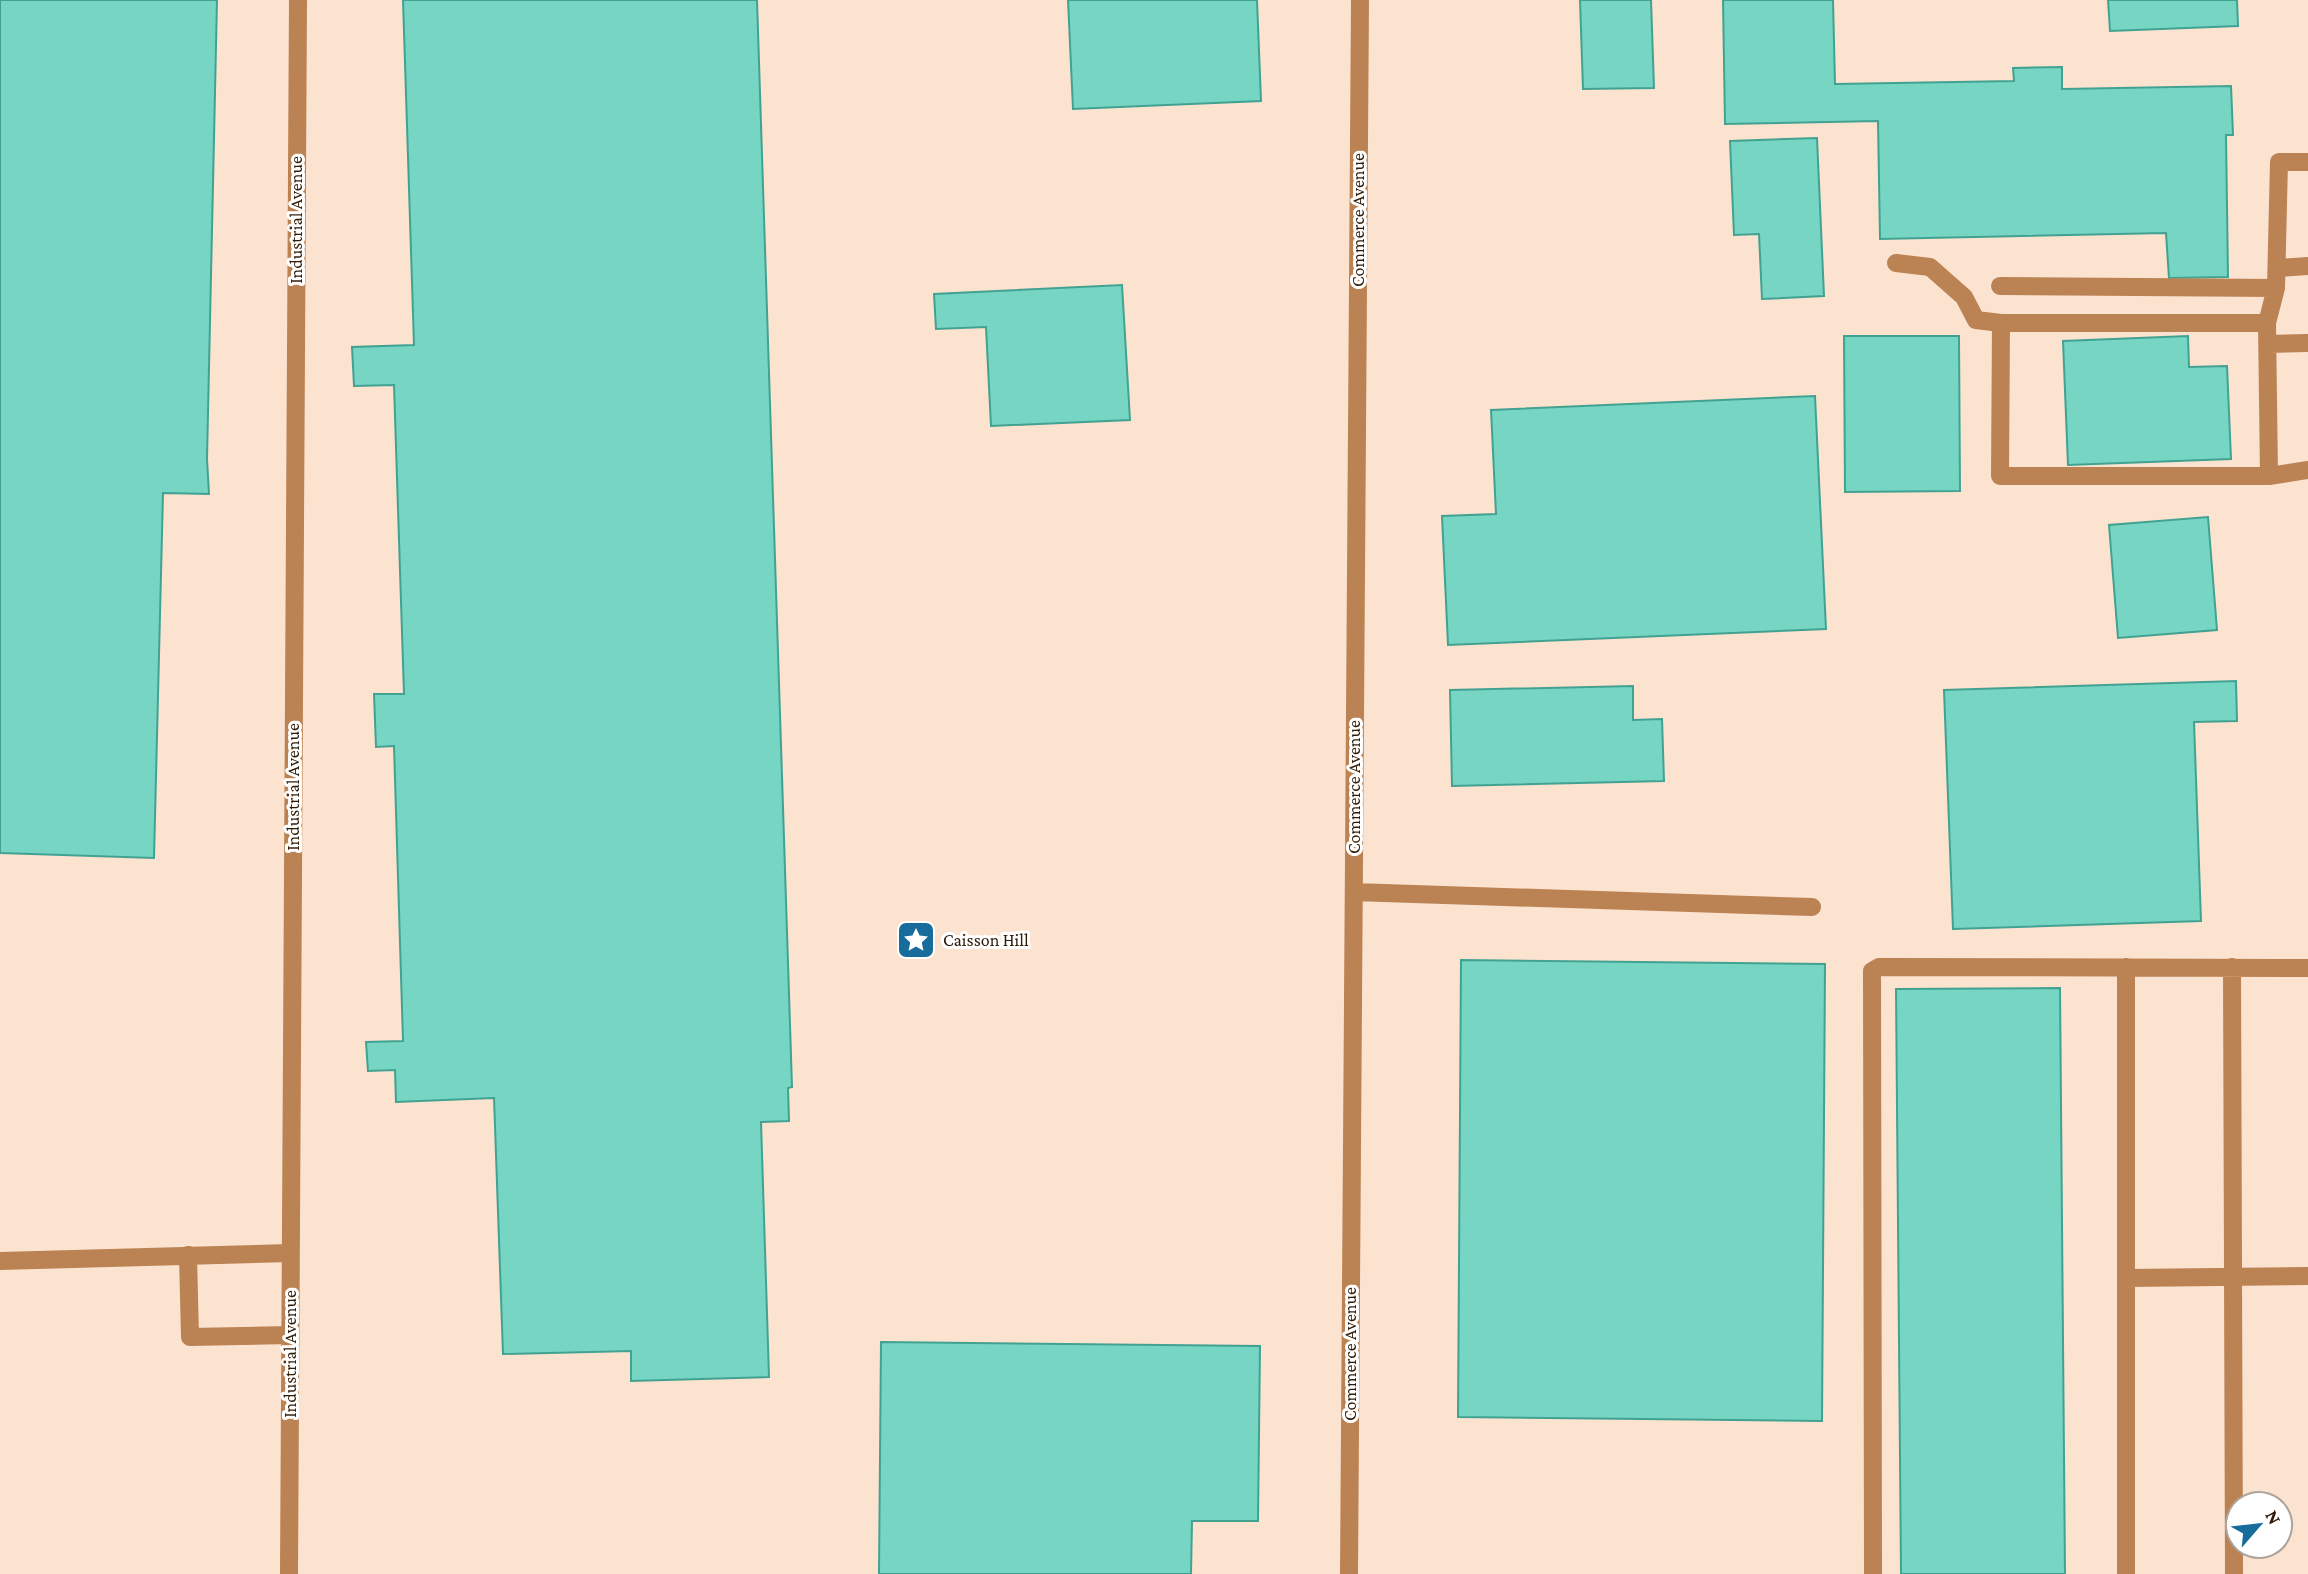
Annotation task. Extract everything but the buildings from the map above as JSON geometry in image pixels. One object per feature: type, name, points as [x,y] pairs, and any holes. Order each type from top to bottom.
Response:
[{"type":"street","name":"Industrial Avenue","points":[[289,1574],[298,0]]},
{"type":"street","name":"Commerce Avenue","points":[[1349,1574],[1360,0]]},
{"type":"street","points":[[2269,476],[2267,323],[2279,268],[2279,162],[2308,162]]},
{"type":"street","points":[[1896,263],[1930,267],[1964,297],[1976,320],[2001,323],[2267,323]]},
{"type":"street","points":[[2279,268],[2308,266]]},
{"type":"street","points":[[2000,286],[2276,288]]},
{"type":"street","points":[[2001,323],[2000,476],[2269,476],[2308,470]]},
{"type":"street","points":[[2268,344],[2308,343]]},
{"type":"street","points":[[1354,891],[1812,907]]},
{"type":"street","points":[[1872,1574],[1872,971],[1879,967],[2308,968]]},
{"type":"street","points":[[2126,967],[2126,1574]]},
{"type":"street","points":[[2232,967],[2234,1574]]},
{"type":"street","points":[[0,1261],[290,1253]]},
{"type":"street","points":[[188,1255],[190,1337],[290,1335]]},
{"type":"street","points":[[2126,1278],[2308,1276]]},
{"type":"place","name":"Caisson Hill","points":[[916,940]]}]
